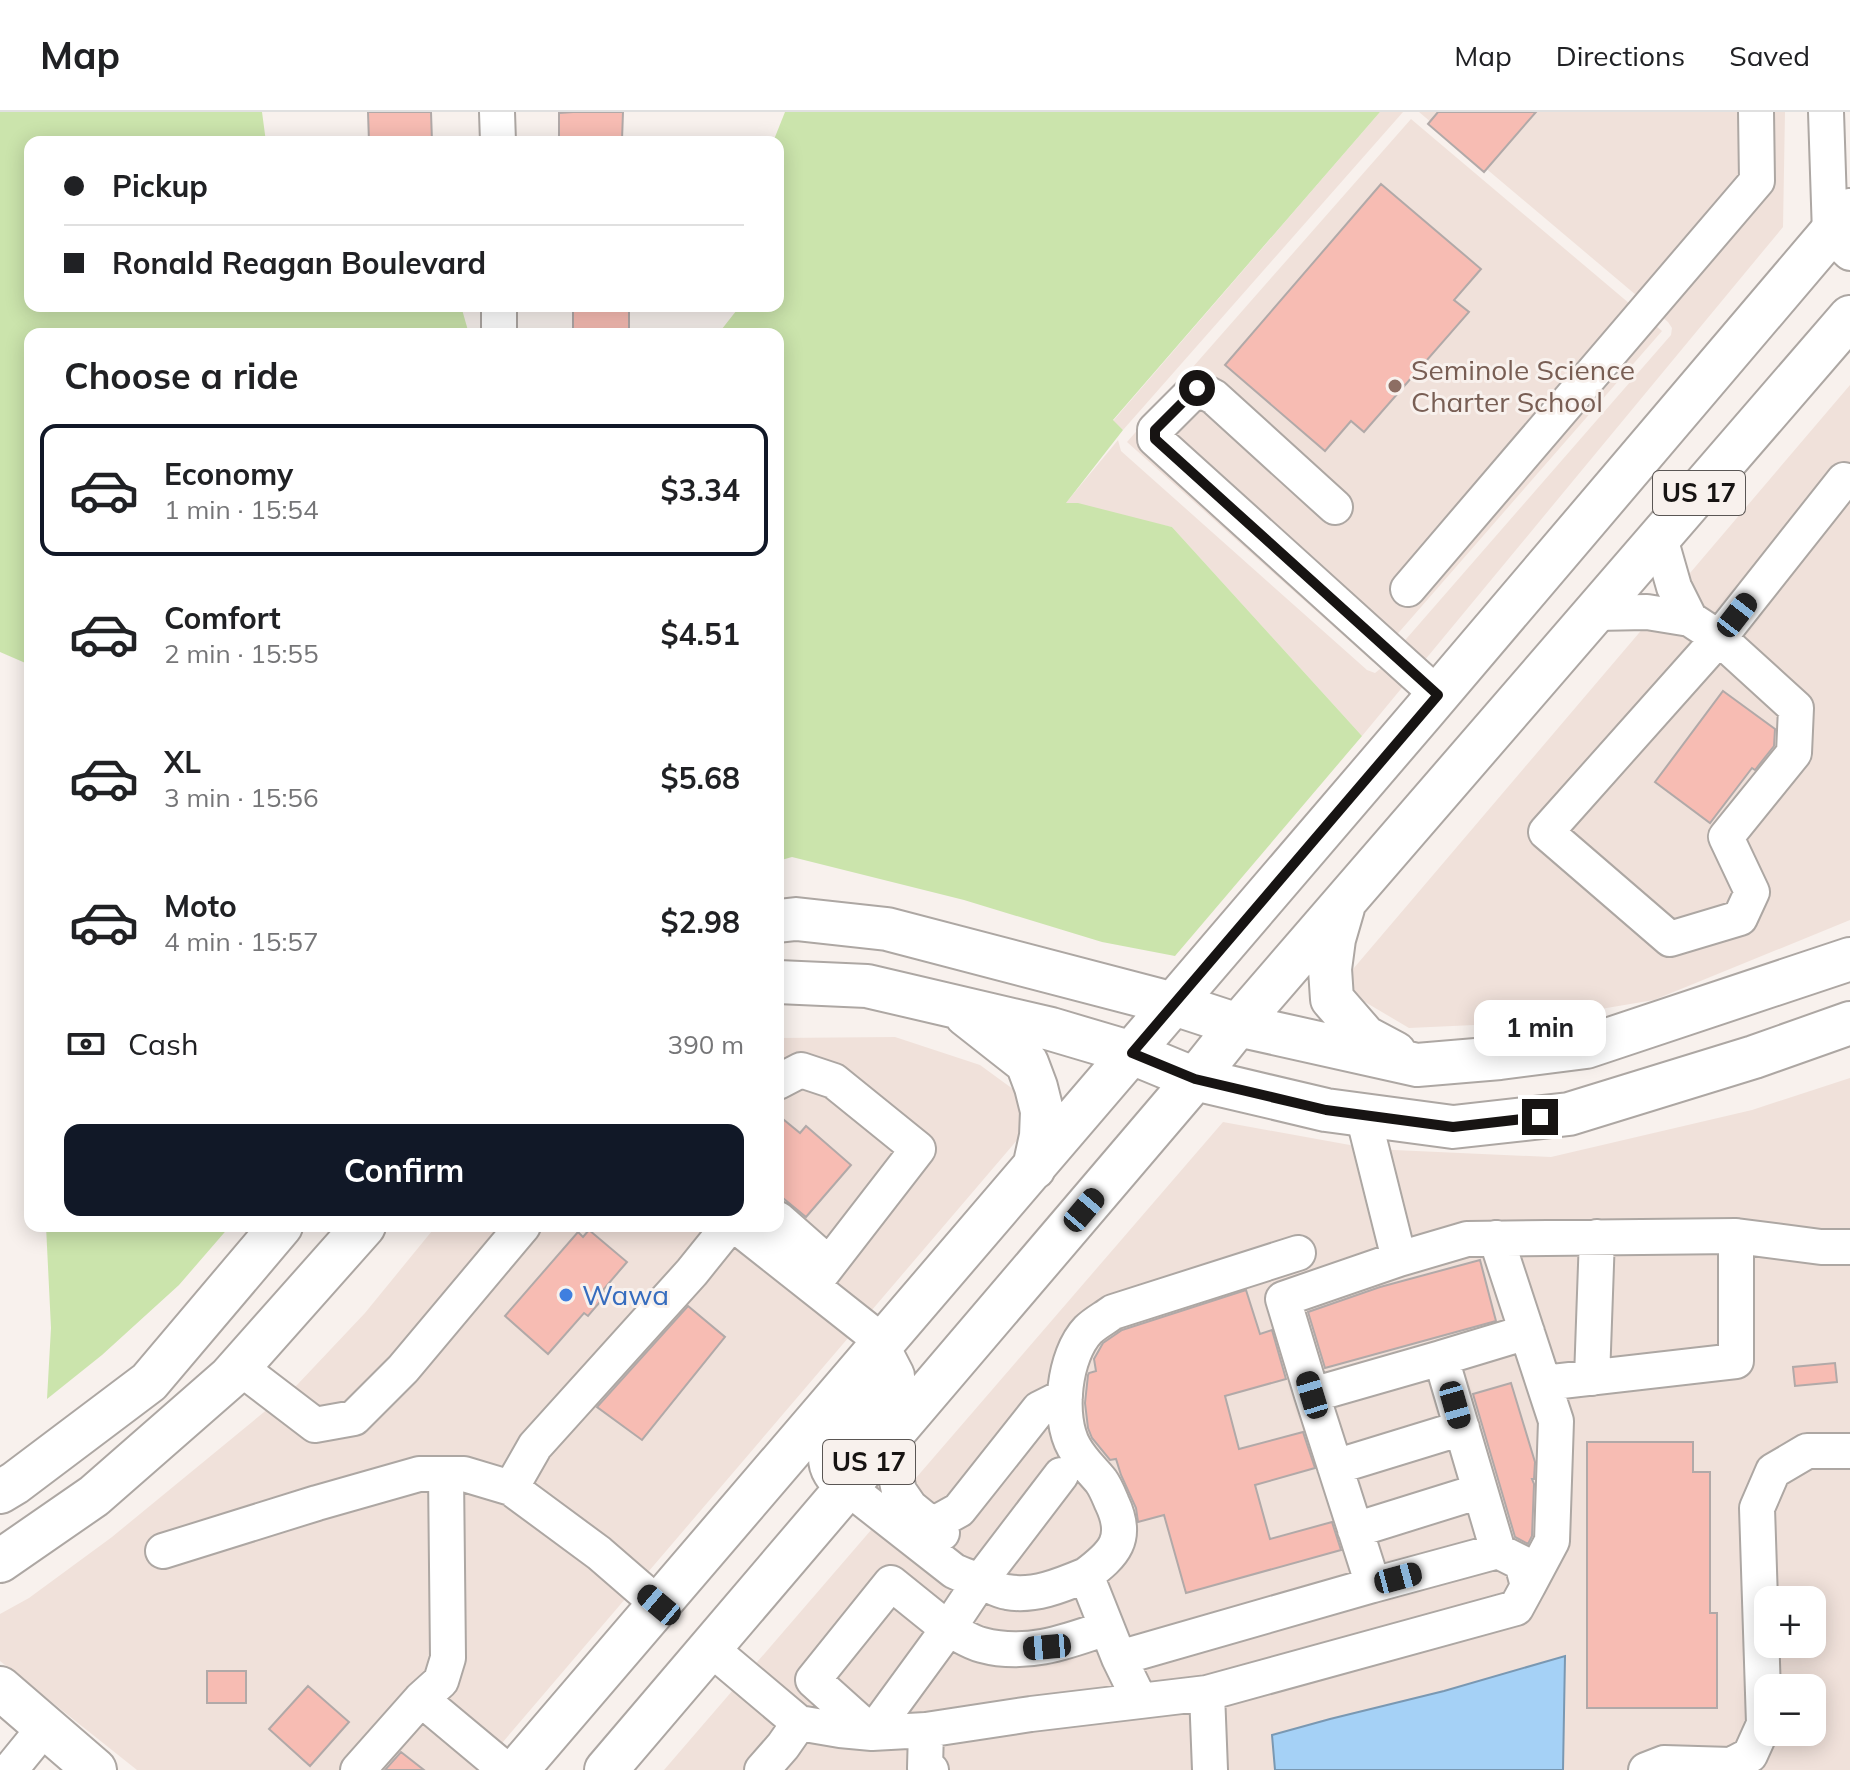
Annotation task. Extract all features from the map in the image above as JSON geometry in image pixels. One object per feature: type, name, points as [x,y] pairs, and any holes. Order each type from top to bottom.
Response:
[{"type":"main road","name":"US 17","points":[[517,1770],[1438,695],[1843,232]]},
{"type":"main road","name":"US 17","points":[[606,1770],[1238,1025],[1850,317]]},
{"type":"main road","points":[[1344,904],[1334,939],[1330,969],[1332,999],[1365,1037],[1417,1065]]},
{"type":"main road","points":[[784,920],[887,929],[1174,1004],[1238,1025],[1417,1065],[1586,1047],[1850,959]]},
{"type":"main road","points":[[784,982],[867,986],[1051,1029],[1132,1053],[1195,1079],[1326,1110],[1453,1127],[1569,1114],[1754,1057],[1850,1023]]},
{"type":"main road","points":[[956,1007],[1027,1063],[1042,1111],[1041,1136],[1033,1169]]},
{"type":"main road","points":[[0,1492],[149,1382],[276,1232]]},
{"type":"main road","points":[[239,1367],[223,1346],[222,1334],[229,1315],[291,1232]]},
{"type":"main road","points":[[0,1561],[94,1496],[239,1367],[359,1232]]},
{"type":"main road","points":[[847,1487],[833,1471],[830,1458],[890,1387],[893,1376],[882,1346]]},
{"type":"main road","points":[[0,1688],[95,1770]]},
{"type":"street","points":[[497,112],[498,136]]},
{"type":"street","points":[[1408,589],[1757,181],[1756,112]]},
{"type":"street","points":[[1826,112],[1843,232]]},
{"type":"street","points":[[1335,507],[1214,397],[1197,388],[1155,430],[1155,439],[1438,695]]},
{"type":"street","points":[[1595,613],[1647,612],[1690,619],[1719,638],[1796,708],[1794,753],[1726,837],[1752,892],[1740,918],[1670,939],[1546,832],[1719,638],[1848,479]]},
{"type":"street","points":[[1660,538],[1674,587],[1690,619]]},
{"type":"street","points":[[786,1072],[834,1081],[918,1149],[820,1275]]},
{"type":"street","points":[[1363,1115],[1399,1259]]},
{"type":"street","points":[[784,1227],[820,1275],[882,1346]]},
{"type":"street","points":[[239,1367],[315,1425],[354,1418],[403,1369],[518,1232]]},
{"type":"street","points":[[511,1488],[535,1446],[724,1232]]},
{"type":"street","points":[[746,1232],[820,1275]]},
{"type":"street","points":[[1544,1383],[1736,1361],[1736,1236]]},
{"type":"street","points":[[1373,1585],[1283,1299],[1467,1239],[1736,1236],[1821,1247],[1850,1247]]},
{"type":"street","points":[[1592,1378],[1597,1237]]},
{"type":"street","points":[[710,1648],[799,1723],[872,1733],[926,1730],[1207,1693],[1516,1608],[1552,1541],[1556,1421],[1496,1238]]},
{"type":"street","points":[[847,1487],[954,1571],[1005,1592],[1029,1593],[1086,1575],[1107,1559],[1117,1546],[1121,1530],[1117,1512],[1103,1484],[1073,1446],[1066,1426],[1065,1396],[1069,1366],[1076,1347],[1089,1329],[1113,1312],[1298,1253]]},
{"type":"street","points":[[1312,1395],[1527,1332]]},
{"type":"street","points":[[1441,1358],[1498,1551]]},
{"type":"street","points":[[932,1525],[959,1510],[1039,1409],[1065,1396]]},
{"type":"street","points":[[1335,1467],[1462,1428]]},
{"type":"street","points":[[888,1440],[899,1491],[910,1507],[972,1557],[978,1566],[980,1581]]},
{"type":"street","points":[[1646,1770],[1664,1763],[1731,1765],[1750,1755],[1764,1724],[1757,1508],[1773,1471],[1807,1451],[1850,1451]]},
{"type":"street","points":[[163,1551],[419,1474],[464,1474],[511,1488],[599,1553],[659,1605]]},
{"type":"street","points":[[358,1770],[441,1681],[448,1658],[446,1474]]},
{"type":"street","points":[[872,1733],[980,1581],[1061,1475]]},
{"type":"street","points":[[1355,1530],[1480,1491]]},
{"type":"street","points":[[872,1733],[813,1680],[891,1583],[948,1629],[980,1645],[1012,1650],[1113,1643],[1373,1585],[1498,1551],[1522,1563],[1528,1586]]},
{"type":"street","points":[[1086,1575],[1140,1701]]},
{"type":"street","points":[[1207,1693],[1210,1770]]},
{"type":"street","points":[[421,1699],[506,1770]]},
{"type":"street","points":[[762,1770],[799,1723]]},
{"type":"street","points":[[10,1770],[45,1727]]},
{"type":"street","points":[[926,1730],[925,1768],[931,1770]]},
{"type":"shaded area","points":[[1380,112],[1403,112],[1123,430],[1113,421]]},
{"type":"shaded area","points":[[1419,112],[1785,112],[1783,227],[1362,736],[1172,527],[1065,504],[1118,440],[1121,451],[1367,670],[1375,673],[1380,669],[1671,335],[1672,328]]},
{"type":"shaded area","name":"Seminole Science Charter School","points":[[1411,119],[1662,331],[1373,662],[1127,442]]},
{"type":"shaded area","points":[[1850,385],[1850,920],[1654,1000],[1518,1023],[1409,1028],[1343,989],[1342,982]]},
{"type":"shaded area","points":[[895,1037],[980,1065],[1028,1100],[1030,1125],[479,1770],[137,1770],[0,1661],[0,1614],[29,1598],[112,1537],[297,1385],[365,1313],[431,1232],[784,1232],[784,1038]]},
{"type":"shaded area","points":[[1850,1078],[1850,1770],[1563,1770],[1564,1656],[1273,1735],[1275,1770],[664,1770],[1223,1122],[1372,1149],[1551,1157],[1752,1110]]},
{"type":"green space","points":[[0,112],[262,112],[265,136],[24,136],[24,312],[463,312],[467,328],[24,328],[24,662],[0,652]]},
{"type":"green space","points":[[785,112],[1380,112],[1113,420],[1123,430],[1066,503],[1078,503],[1172,527],[1362,736],[1175,956],[1102,942],[964,900],[792,857],[784,859],[784,328],[723,328],[735,312],[784,312],[784,136],[775,136]]},
{"type":"green space","points":[[46,1232],[225,1232],[179,1285],[102,1355],[47,1399],[51,1328]]},
{"type":"water","points":[[1565,1656],[1563,1770],[1275,1770],[1272,1735]]},
{"type":"building","points":[[368,112],[431,112],[432,136],[369,136]]},
{"type":"building","points":[[623,112],[622,136],[559,136],[559,113]]},
{"type":"building","points":[[1438,112],[1536,112],[1484,172],[1428,124]]},
{"type":"building","points":[[1381,184],[1481,269],[1454,300],[1469,312],[1364,432],[1351,421],[1325,451],[1225,365]]},
{"type":"building","points":[[573,312],[629,312],[629,328],[573,328]]},
{"type":"building","points":[[1723,691],[1775,729],[1774,746],[1755,770],[1752,768],[1710,823],[1655,782]]},
{"type":"building","points":[[784,1120],[800,1133],[806,1126],[851,1165],[806,1217],[784,1199]]},
{"type":"building","points":[[578,1232],[583,1237],[591,1232],[627,1262],[603,1290],[606,1295],[588,1316],[584,1313],[548,1354],[505,1316]]},
{"type":"building","points":[[1480,1260],[1496,1321],[1325,1368],[1308,1312],[1380,1287]]},
{"type":"building","points":[[1246,1290],[1260,1334],[1272,1330],[1286,1379],[1225,1396],[1239,1449],[1303,1432],[1315,1468],[1255,1485],[1270,1539],[1332,1522],[1341,1550],[1186,1593],[1164,1515],[1138,1522],[1136,1508],[1116,1459],[1110,1460],[1092,1438],[1085,1403],[1088,1375],[1096,1371],[1094,1359],[1103,1343],[1122,1330]]},
{"type":"building","points":[[688,1306],[725,1337],[642,1440],[597,1407]]},
{"type":"building","points":[[1835,1363],[1837,1382],[1795,1386],[1793,1367]]},
{"type":"building","points":[[1511,1383],[1535,1462],[1532,1536],[1528,1544],[1515,1537],[1473,1394]]},
{"type":"building","points":[[1587,1442],[1693,1442],[1693,1472],[1710,1472],[1710,1613],[1717,1613],[1717,1708],[1587,1708]]},
{"type":"building","points":[[207,1671],[246,1671],[246,1703],[207,1703]]},
{"type":"building","points":[[308,1686],[349,1722],[310,1766],[269,1729]]},
{"type":"building","points":[[401,1752],[424,1770],[385,1770]]},
{"type":"place","name":"Seminole Science Charter School","points":[[1395,386]]},
{"type":"place","name":"Wawa","points":[[566,1295]]},
{"type":"route","points":[[1197,388],[1155,430],[1155,439],[1438,695],[1132,1053],[1195,1079],[1326,1110],[1453,1127],[1540,1117]]}]
